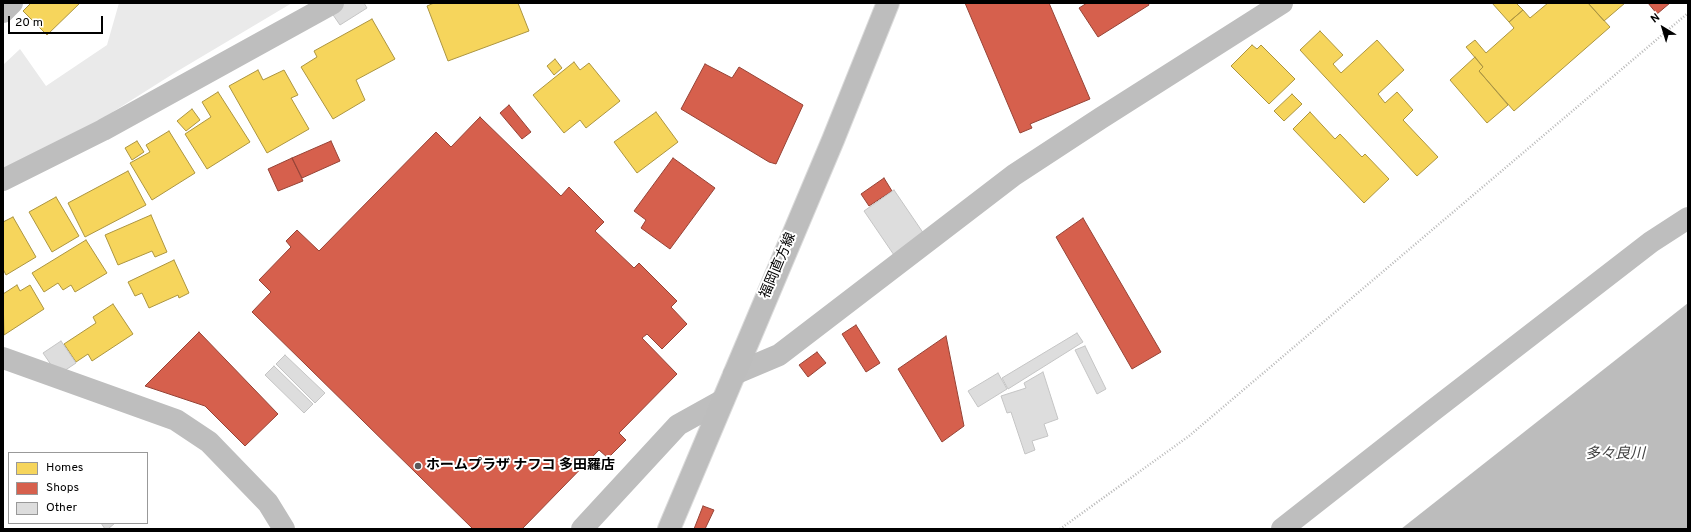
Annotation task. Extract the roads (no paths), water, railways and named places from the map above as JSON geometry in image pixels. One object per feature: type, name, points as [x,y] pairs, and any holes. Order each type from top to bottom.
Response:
[{"type":"main road","name":"福岡直方線","points":[[669,529],[830,147],[888,3]]},
{"type":"street","points":[[3,12],[12,3]]},
{"type":"street","points":[[3,180],[103,130],[333,3]]},
{"type":"street","points":[[734,374],[779,355],[1014,175],[1107,113],[1282,3]]},
{"type":"street","points":[[1282,529],[1645,247],[1688,218]]},
{"type":"street","points":[[3,358],[176,420],[209,442],[268,503],[284,529]]},
{"type":"street","points":[[582,529],[678,425],[723,400]]},
{"type":"water","name":"多々良川","points":[[1688,303],[1688,529],[1401,529],[1486,462]]},
{"type":"place","name":"ホームプラザ ナフコ 多田羅店","points":[[418,466]]}]
